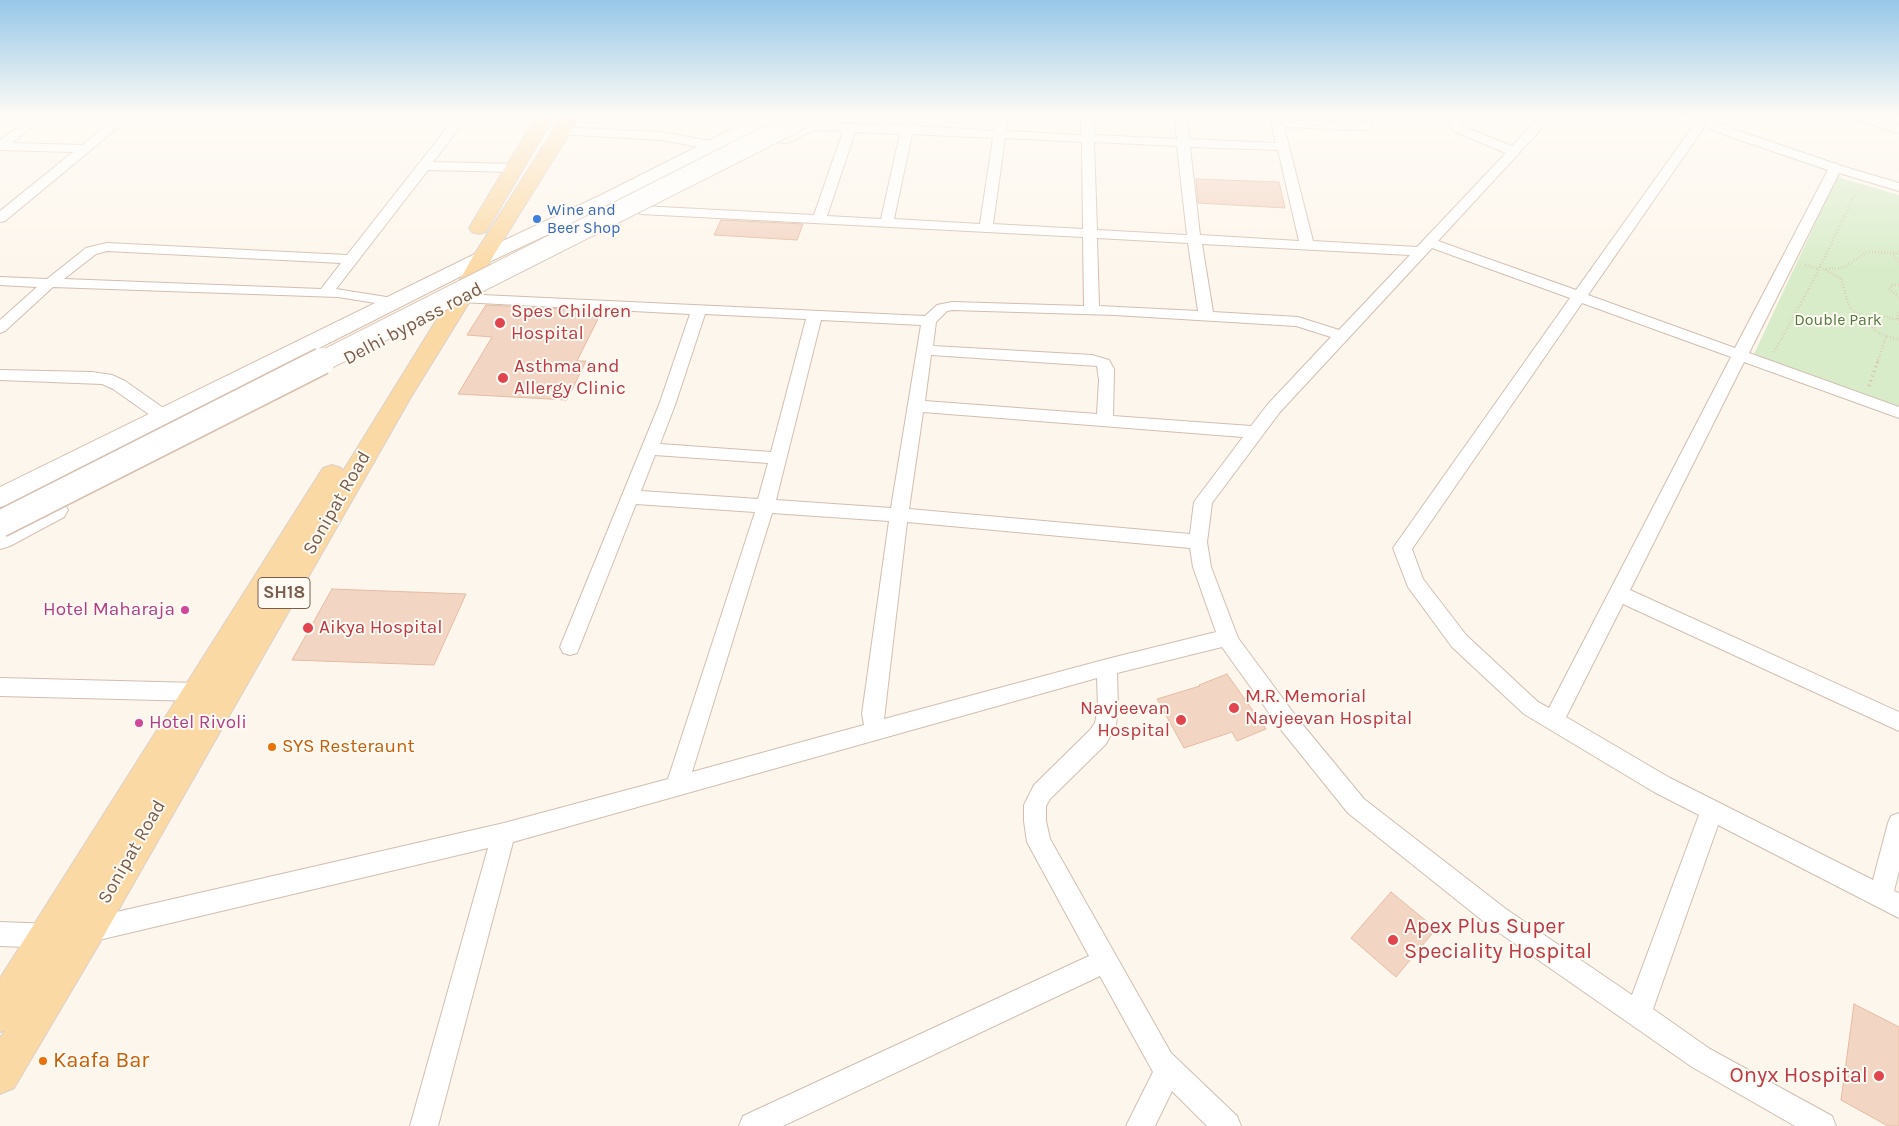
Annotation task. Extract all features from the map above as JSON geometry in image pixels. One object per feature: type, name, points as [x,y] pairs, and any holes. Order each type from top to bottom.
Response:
[{"type":"main road","name":"Sonipat Road","points":[[0,1074],[399,397],[457,286],[513,168]]},
{"type":"main road","name":"Sonipat Road","points":[[0,1013],[429,316],[482,258],[532,168]]},
{"type":"main road","name":"Delhi bypass road","points":[[482,258],[606,200],[667,168]]},
{"type":"main road","points":[[0,513],[704,168]]},
{"type":"main road","points":[[0,524],[707,168]]},
{"type":"main road","name":"Delhi bypass road","points":[[0,498],[394,302],[457,286],[641,210],[717,168]]},
{"type":"main road","name":"Delhi bypass road","points":[[0,539],[429,316]]},
{"type":"street","points":[[0,218],[61,168]]},
{"type":"street","points":[[325,293],[423,168]]},
{"type":"street","points":[[493,168],[513,168]]},
{"type":"street","points":[[819,219],[836,168]]},
{"type":"street","points":[[887,223],[899,168]]},
{"type":"street","points":[[986,228],[994,168]]},
{"type":"street","points":[[1088,168],[1092,310]]},
{"type":"street","points":[[1187,168],[1194,239],[1206,316]]},
{"type":"street","points":[[1287,168],[1307,246]]},
{"type":"street","points":[[1498,168],[1274,408],[1203,502],[1198,542],[1202,567],[1228,637],[1290,725],[1356,806],[1496,917],[1701,1058],[1822,1126]]},
{"type":"street","points":[[1664,168],[1579,297],[1402,548],[1415,582],[1459,641],[1531,708],[1662,785],[1890,902],[1899,823]]},
{"type":"street","points":[[1553,721],[1835,168],[1899,187]]},
{"type":"street","points":[[641,210],[1307,246],[1424,247],[1579,297],[1899,413]]},
{"type":"street","points":[[0,328],[50,283],[90,251],[107,247],[351,259]]},
{"type":"street","points":[[0,281],[338,293],[394,302]]},
{"type":"street","points":[[457,286],[699,310],[815,314],[929,321]]},
{"type":"street","points":[[875,731],[873,714],[899,515],[924,350],[929,321],[942,308],[952,306],[1092,310],[1298,322],[1340,335]]},
{"type":"street","points":[[570,647],[667,405],[699,310]]},
{"type":"street","points":[[677,786],[765,507],[815,314]]},
{"type":"street","points":[[924,350],[1092,360],[1103,363],[1106,368],[1105,420]]},
{"type":"street","points":[[0,375],[92,377],[106,380],[120,385],[164,416]]},
{"type":"street","points":[[917,406],[1256,432]]},
{"type":"street","points":[[650,449],[778,458]]},
{"type":"street","points":[[630,498],[899,515],[1198,542]]},
{"type":"street","points":[[1618,593],[1899,722]]},
{"type":"street","points":[[0,934],[47,937],[86,931],[504,834],[1107,667],[1228,637]]},
{"type":"street","points":[[1107,667],[1108,707],[1105,725],[1098,737],[1042,792],[1035,805],[1035,821],[1039,842],[1162,1062],[1227,1126]]},
{"type":"street","points":[[0,687],[198,692]]},
{"type":"street","points":[[1638,1014],[1712,811]]},
{"type":"street","points":[[424,1126],[504,834]]},
{"type":"street","points":[[754,1126],[1105,961]]},
{"type":"street","points":[[1140,1126],[1169,1069]]},
{"type":"path","points":[[1773,355],[1820,267],[1858,188]]},
{"type":"path","points":[[1820,267],[1843,268],[1858,260],[1867,252],[1895,253],[1899,251]]},
{"type":"path","points":[[1895,253],[1894,257],[1899,262]]},
{"type":"path","points":[[1826,268],[1841,279],[1849,306],[1853,312],[1870,320]]},
{"type":"path","points":[[1899,284],[1892,285],[1890,289],[1899,297]]},
{"type":"path","points":[[1870,320],[1876,316],[1898,319],[1899,311]]},
{"type":"path","points":[[1870,320],[1870,325],[1873,329],[1886,337],[1899,340]]},
{"type":"path","points":[[1867,390],[1886,337]]},
{"type":"green space","name":"Double Park","points":[[1837,177],[1899,195],[1899,407],[1754,354]]},
{"type":"building","points":[[1196,179],[1279,182],[1285,208],[1198,203]]},
{"type":"building","points":[[721,220],[803,224],[797,240],[714,235]]},
{"type":"building","points":[[486,305],[602,311],[577,361],[586,361],[567,400],[458,394],[492,337],[467,335]]},
{"type":"building","points":[[332,589],[466,594],[434,665],[292,660]]},
{"type":"building","points":[[1227,674],[1266,729],[1237,741],[1232,732],[1184,748],[1157,699],[1200,686]]},
{"type":"building","points":[[1391,892],[1436,929],[1396,977],[1351,938]]},
{"type":"building","points":[[1854,1004],[1899,1027],[1899,1126],[1888,1126],[1841,1100]]},
{"type":"place","name":"Wine and Beer Shop","points":[[537,219]]},
{"type":"place","name":"Spes Children Hospital","points":[[500,323]]},
{"type":"place","name":"Asthma and Allergy Clinic","points":[[503,378]]},
{"type":"place","name":"Hotel Maharaja","points":[[185,610]]},
{"type":"place","name":"Aikya Hospital","points":[[308,628]]},
{"type":"place","name":"M.R. Memorial Navjeevan Hospital","points":[[1234,708]]},
{"type":"place","name":"Navjeevan Hospital","points":[[1181,720]]},
{"type":"place","name":"Hotel Rivoli","points":[[139,723]]},
{"type":"place","name":"SYS Resteraunt","points":[[272,747]]},
{"type":"place","name":"Apex Plus Super Speciality Hospital","points":[[1393,940]]},
{"type":"place","name":"Kaafa Bar","points":[[43,1061]]},
{"type":"place","name":"Onyx Hospital","points":[[1879,1076]]}]
